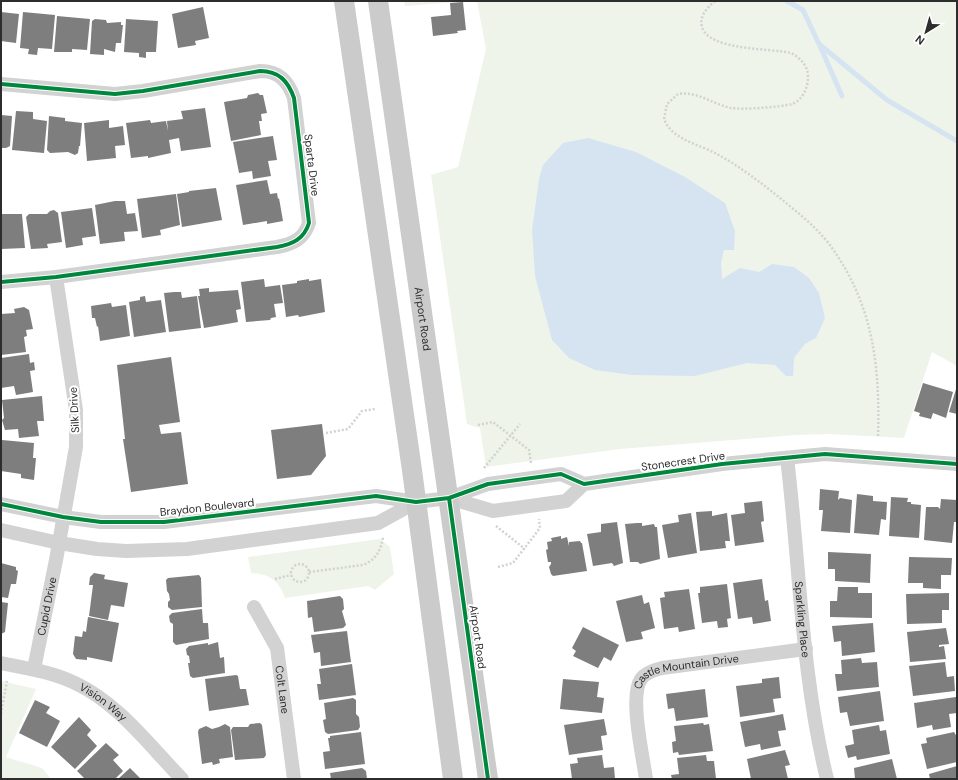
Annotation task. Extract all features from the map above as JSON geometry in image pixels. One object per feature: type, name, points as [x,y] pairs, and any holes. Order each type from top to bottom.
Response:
[{"type":"main road","points":[[344,1],[416,502],[453,779]]},
{"type":"main road","name":"Airport Road","points":[[378,1],[488,779]]},
{"type":"street","name":"Sparta Drive","points":[[1,84],[115,94],[143,91],[260,71],[277,74],[290,88],[294,98],[309,223],[306,232],[298,240],[277,247],[56,277],[1,282]]},
{"type":"street","name":"Silk Drive","points":[[56,277],[76,410],[76,447],[59,543]]},
{"type":"street","name":"Stonecrest Drive","points":[[584,484],[722,464],[825,454],[957,464]]},
{"type":"street","name":"Sparkling Place","points":[[788,458],[806,649],[817,739],[826,779]]},
{"type":"street","points":[[1,530],[59,543],[97,549],[126,551],[187,549],[378,523],[416,502],[449,498],[488,484],[561,474],[584,484],[566,501],[493,511],[449,498]]},
{"type":"street","name":"Braydon Boulevard","points":[[1,504],[63,517],[101,522],[164,522],[376,496],[416,502]]},
{"type":"street","name":"Cupid Drive","points":[[34,669],[59,543]]},
{"type":"street","name":"Colt Lane","points":[[254,607],[277,648],[294,779]]},
{"type":"street","name":"Castle Mountain Drive","points":[[646,779],[635,696],[641,678],[654,670],[662,668],[806,649]]},
{"type":"street","name":"Vision Way","points":[[1,663],[34,669],[74,683],[105,702],[182,779]]},
{"type":"path","points":[[715,1],[703,13],[701,19],[702,26],[708,38],[721,43],[791,53],[805,65],[808,78],[805,91],[792,104],[752,108],[731,108],[694,94],[678,94],[666,104],[664,119],[671,133],[718,155],[764,185],[806,219],[832,247],[851,280],[866,315],[875,348],[879,396],[878,438]]},
{"type":"path","points":[[326,433],[348,429],[362,411],[375,409]]},
{"type":"path","points":[[478,425],[493,422],[529,450],[531,463]]},
{"type":"path","points":[[484,468],[520,424]]},
{"type":"path","points":[[498,567],[513,563],[525,549],[540,528],[539,518]]},
{"type":"path","points":[[492,524],[525,549]]},
{"type":"path","points":[[309,572],[363,565],[370,562],[376,557],[381,547],[383,536]]},
{"type":"path","points":[[298,564],[306,567],[309,572],[307,578],[300,582],[294,580],[291,575],[291,569],[298,564]]},
{"type":"path","points":[[275,579],[291,575]]},
{"type":"path","points":[[1,714],[7,681]]},
{"type":"shaded area","points":[[404,1],[470,1],[405,6]]},
{"type":"shaded area","points":[[477,1],[957,1],[957,366],[932,352],[904,438],[830,434],[795,435],[620,449],[486,467],[480,428],[467,424],[431,175],[458,167],[486,49]]},
{"type":"shaded area","points":[[380,539],[390,547],[394,574],[375,590],[368,586],[285,598],[280,587],[272,579],[263,575],[251,573],[248,557]]},
{"type":"shaded area","points":[[1,681],[36,689],[6,757],[42,768],[51,779],[1,779]]},
{"type":"water","points":[[588,138],[636,152],[685,177],[725,203],[735,231],[734,250],[724,250],[721,263],[722,279],[740,268],[759,272],[772,264],[794,267],[809,278],[819,293],[825,318],[816,338],[805,344],[794,358],[793,376],[786,376],[775,365],[747,363],[695,376],[632,375],[595,370],[569,358],[552,340],[535,276],[532,230],[539,179],[543,165],[563,143]]},
{"type":"building","points":[[463,2],[466,30],[457,31],[458,33],[433,36],[431,17],[451,15],[450,3]]},
{"type":"building","points":[[203,7],[209,38],[195,41],[196,45],[178,48],[172,14]]},
{"type":"building","points":[[1,12],[19,14],[16,43],[1,41]]},
{"type":"building","points":[[23,12],[55,15],[52,49],[38,48],[37,55],[28,54],[29,49],[20,48]]},
{"type":"building","points":[[57,16],[90,19],[87,50],[72,49],[72,52],[54,52]]},
{"type":"building","points":[[95,19],[106,20],[107,23],[121,22],[121,25],[123,25],[121,43],[116,43],[115,52],[104,49],[104,55],[90,54],[92,21]]},
{"type":"building","points":[[126,19],[158,21],[156,52],[146,52],[146,58],[139,57],[139,53],[124,52]]},
{"type":"building","points":[[258,93],[263,95],[267,113],[261,114],[262,121],[259,121],[261,135],[231,141],[224,102],[247,98],[248,95]]},
{"type":"building","points":[[205,108],[211,147],[181,151],[179,138],[169,140],[171,153],[148,158],[148,156],[131,158],[126,123],[150,120],[151,123],[166,121],[168,131],[167,121],[183,119],[181,111]]},
{"type":"building","points":[[16,111],[33,112],[33,119],[47,121],[44,153],[12,150]]},
{"type":"building","points":[[1,115],[12,116],[10,146],[6,148],[1,148]]},
{"type":"building","points":[[49,116],[65,118],[65,121],[82,123],[78,153],[75,155],[68,152],[50,153],[47,150]]},
{"type":"building","points":[[109,120],[109,128],[123,126],[125,145],[115,146],[116,158],[87,161],[84,123]]},
{"type":"building","points":[[273,136],[277,160],[268,161],[271,176],[253,179],[252,171],[239,173],[233,142]]},
{"type":"building","points":[[267,180],[270,194],[277,193],[278,199],[279,198],[283,221],[267,224],[267,221],[243,225],[236,185]]},
{"type":"building","points":[[216,188],[222,220],[182,227],[177,194]]},
{"type":"building","points":[[176,194],[180,225],[160,230],[161,235],[142,238],[137,199]]},
{"type":"building","points":[[115,201],[125,201],[127,214],[135,213],[138,231],[124,232],[125,241],[100,244],[95,205]]},
{"type":"building","points":[[92,208],[96,236],[82,238],[83,245],[66,248],[61,212]]},
{"type":"building","points":[[54,210],[58,213],[62,242],[47,244],[48,248],[31,249],[26,217],[29,214],[47,214]]},
{"type":"building","points":[[1,214],[22,214],[25,248],[1,249]]},
{"type":"building","points":[[264,279],[265,287],[280,285],[283,303],[274,304],[276,317],[271,318],[270,320],[246,322],[241,282]]},
{"type":"building","points":[[309,279],[309,281],[321,279],[325,312],[299,317],[298,315],[286,317],[282,285],[297,283],[297,281]]},
{"type":"building","points":[[209,288],[209,292],[238,290],[241,309],[236,310],[238,322],[204,328],[198,296],[200,296],[199,289]]},
{"type":"building","points":[[181,292],[182,298],[197,296],[201,328],[169,332],[164,293]]},
{"type":"building","points":[[145,296],[146,302],[161,300],[166,332],[134,337],[129,302],[140,300],[140,297]]},
{"type":"building","points":[[111,303],[112,307],[126,305],[130,336],[100,341],[98,326],[97,327],[95,318],[92,318],[91,306]]},
{"type":"building","points":[[24,307],[29,310],[33,329],[26,330],[27,336],[24,337],[26,352],[1,355],[1,314],[15,313],[14,309]]},
{"type":"building","points":[[29,354],[30,363],[34,362],[35,370],[30,371],[33,392],[16,395],[14,386],[1,388],[1,358]]},
{"type":"building","points":[[171,357],[180,422],[159,425],[161,434],[181,432],[188,484],[131,492],[123,439],[125,439],[117,365]]},
{"type":"building","points":[[923,383],[953,392],[946,418],[933,413],[931,419],[919,416],[920,413],[914,411]]},
{"type":"building","points":[[957,386],[957,414],[949,412]]},
{"type":"building","points":[[42,396],[44,421],[37,421],[39,436],[19,438],[18,429],[5,430],[2,420],[4,418],[2,400]]},
{"type":"building","points":[[322,424],[326,456],[311,475],[277,479],[271,430]]},
{"type":"building","points":[[2,440],[34,443],[33,458],[36,458],[34,480],[21,478],[21,474],[1,471]]},
{"type":"building","points":[[820,489],[839,491],[838,500],[840,498],[852,500],[850,533],[821,531],[823,510],[819,510]]},
{"type":"building","points":[[857,494],[873,496],[873,501],[887,502],[886,520],[881,519],[879,535],[854,533]]},
{"type":"building","points":[[891,497],[908,498],[907,502],[921,505],[919,538],[889,536]]},
{"type":"building","points":[[941,499],[957,500],[957,522],[954,522],[952,543],[924,540],[926,507],[938,507],[940,509]]},
{"type":"building","points":[[762,501],[764,521],[761,522],[764,542],[735,546],[731,515],[745,513],[744,503]]},
{"type":"building","points":[[712,511],[712,516],[727,513],[730,541],[725,541],[726,548],[700,551],[696,512]]},
{"type":"building","points":[[691,513],[697,553],[668,558],[662,525],[679,522],[678,515]]},
{"type":"building","points":[[617,522],[623,563],[614,566],[612,563],[593,566],[587,534],[601,532],[601,524]]},
{"type":"building","points":[[642,523],[642,526],[654,524],[655,527],[657,527],[660,559],[640,564],[638,562],[630,562],[625,524]]},
{"type":"building","points":[[561,536],[561,539],[567,537],[569,546],[569,542],[580,541],[582,543],[587,571],[553,576],[551,574],[549,567],[551,562],[548,562],[546,550],[548,549],[547,542],[552,541],[551,538]]},
{"type":"building","points":[[828,552],[871,554],[870,583],[835,581],[835,569],[828,569]]},
{"type":"building","points":[[909,557],[952,558],[951,575],[941,575],[941,589],[923,588],[923,583],[908,583]]},
{"type":"building","points":[[1,563],[16,567],[16,570],[18,571],[16,584],[11,584],[8,598],[1,597]]},
{"type":"building","points":[[94,573],[105,575],[104,579],[128,583],[124,607],[111,605],[108,620],[89,616],[93,585],[89,585],[90,577]]},
{"type":"building","points":[[199,575],[201,578],[202,607],[172,610],[168,607],[168,602],[170,600],[166,580],[168,578]]},
{"type":"building","points":[[762,579],[765,601],[768,600],[771,621],[753,624],[752,617],[738,619],[733,583]]},
{"type":"building","points":[[727,584],[731,618],[727,619],[728,627],[718,628],[717,621],[702,623],[698,593],[700,593],[700,587]]},
{"type":"building","points":[[838,587],[858,587],[858,593],[872,593],[872,618],[830,617],[830,601],[837,601]]},
{"type":"building","points":[[689,589],[695,629],[679,632],[678,627],[664,629],[660,598],[665,597],[664,592]]},
{"type":"building","points":[[949,593],[949,610],[942,610],[942,623],[907,624],[906,594]]},
{"type":"building","points":[[642,595],[644,604],[649,602],[655,628],[641,632],[643,639],[626,642],[616,601]]},
{"type":"building","points":[[340,596],[343,599],[344,609],[342,611],[346,625],[343,628],[314,632],[312,617],[308,618],[307,601]]},
{"type":"building","points":[[1,602],[8,603],[5,632],[1,634]]},
{"type":"building","points":[[202,609],[203,623],[208,623],[209,639],[176,645],[173,642],[173,624],[170,622],[169,616],[172,613]]},
{"type":"building","points":[[88,617],[119,623],[112,662],[87,657],[87,660],[76,659],[73,654],[75,636],[82,637],[83,631],[86,632]]},
{"type":"building","points":[[873,623],[875,652],[842,656],[841,641],[834,642],[832,626]]},
{"type":"building","points":[[583,627],[619,645],[611,661],[604,657],[598,668],[573,656],[576,651],[572,648]]},
{"type":"building","points":[[946,628],[949,644],[939,645],[939,647],[944,646],[946,659],[910,662],[907,632]]},
{"type":"building","points":[[347,631],[351,662],[321,666],[320,652],[314,653],[311,635]]},
{"type":"building","points":[[218,642],[220,658],[224,657],[225,673],[193,678],[190,676],[188,663],[190,663],[189,656],[187,655],[186,649],[189,646],[208,643],[208,645]]},
{"type":"building","points":[[861,658],[862,663],[877,662],[879,687],[837,691],[835,674],[842,674],[841,660]]},
{"type":"building","points":[[945,662],[947,677],[954,676],[955,691],[913,696],[909,666]]},
{"type":"building","points":[[352,664],[356,695],[319,700],[317,684],[321,684],[319,669]]},
{"type":"building","points":[[238,676],[240,689],[246,689],[249,705],[209,711],[205,679]]},
{"type":"building","points":[[779,677],[781,698],[773,699],[775,712],[740,717],[736,686],[762,683],[762,679]]},
{"type":"building","points":[[563,679],[599,682],[597,697],[604,698],[602,713],[560,709]]},
{"type":"building","points":[[705,689],[708,717],[676,721],[674,708],[668,709],[666,694]]},
{"type":"building","points":[[880,691],[884,721],[850,726],[847,712],[840,713],[838,697]]},
{"type":"building","points":[[956,697],[957,713],[949,714],[951,727],[933,730],[932,725],[917,728],[914,703]]},
{"type":"building","points":[[353,698],[356,700],[356,714],[359,717],[360,727],[358,730],[328,734],[325,732],[323,720],[326,719],[324,703]]},
{"type":"building","points":[[35,700],[50,707],[46,713],[60,721],[47,747],[19,733]]},
{"type":"building","points":[[783,714],[786,730],[778,731],[781,746],[761,750],[760,744],[745,747],[740,722]]},
{"type":"building","points":[[79,717],[91,730],[87,735],[97,746],[75,769],[51,747]]},
{"type":"building","points":[[604,719],[607,735],[601,736],[603,750],[569,755],[564,725]]},
{"type":"building","points":[[260,723],[262,725],[266,755],[264,758],[235,760],[231,730],[233,727],[248,727],[250,724]]},
{"type":"building","points":[[703,723],[704,725],[709,724],[713,751],[679,755],[678,752],[673,753],[672,742],[676,741],[674,726]]},
{"type":"building","points":[[225,724],[230,727],[233,757],[219,759],[220,763],[213,765],[212,762],[202,764],[198,732],[199,729],[206,726],[212,729]]},
{"type":"building","points":[[879,725],[880,731],[886,730],[890,754],[857,760],[856,756],[848,758],[845,746],[854,744],[852,730]]},
{"type":"building","points":[[361,732],[365,764],[325,769],[323,752],[330,751],[328,738],[330,738],[330,736]]},
{"type":"building","points":[[954,732],[957,737],[957,762],[927,769],[921,744],[927,743],[926,738]]},
{"type":"building","points":[[106,743],[119,755],[113,760],[123,771],[115,779],[85,779],[77,771]]},
{"type":"building","points":[[785,750],[790,765],[785,766],[788,779],[751,779],[747,759]]},
{"type":"building","points":[[602,755],[604,768],[614,767],[615,779],[572,779],[570,764],[578,763],[577,758]]},
{"type":"building","points":[[706,755],[707,761],[714,761],[716,779],[672,779],[671,775],[679,774],[677,758]]},
{"type":"building","points":[[892,759],[897,779],[855,779],[854,768]]},
{"type":"building","points":[[957,766],[957,779],[930,779],[929,774]]},
{"type":"building","points":[[130,768],[141,779],[118,779]]},
{"type":"building","points":[[362,768],[366,771],[367,779],[331,779],[330,773]]},
{"type":"waterway","points":[[787,1],[803,10],[819,44],[887,100],[957,141]]},
{"type":"waterway","points":[[820,46],[842,96]]},
{"type":"cycle path","points":[[1,84],[115,94],[143,91],[260,71],[267,71],[278,75],[286,82],[294,98],[309,223],[307,229],[301,237],[293,242],[277,247],[56,277],[1,282]]},
{"type":"cycle path","points":[[1,504],[63,517],[101,522],[164,522],[376,496],[416,502],[449,498],[488,484],[561,474],[584,484],[722,464],[825,454],[957,464]]},
{"type":"cycle path","points":[[449,498],[488,779]]}]
